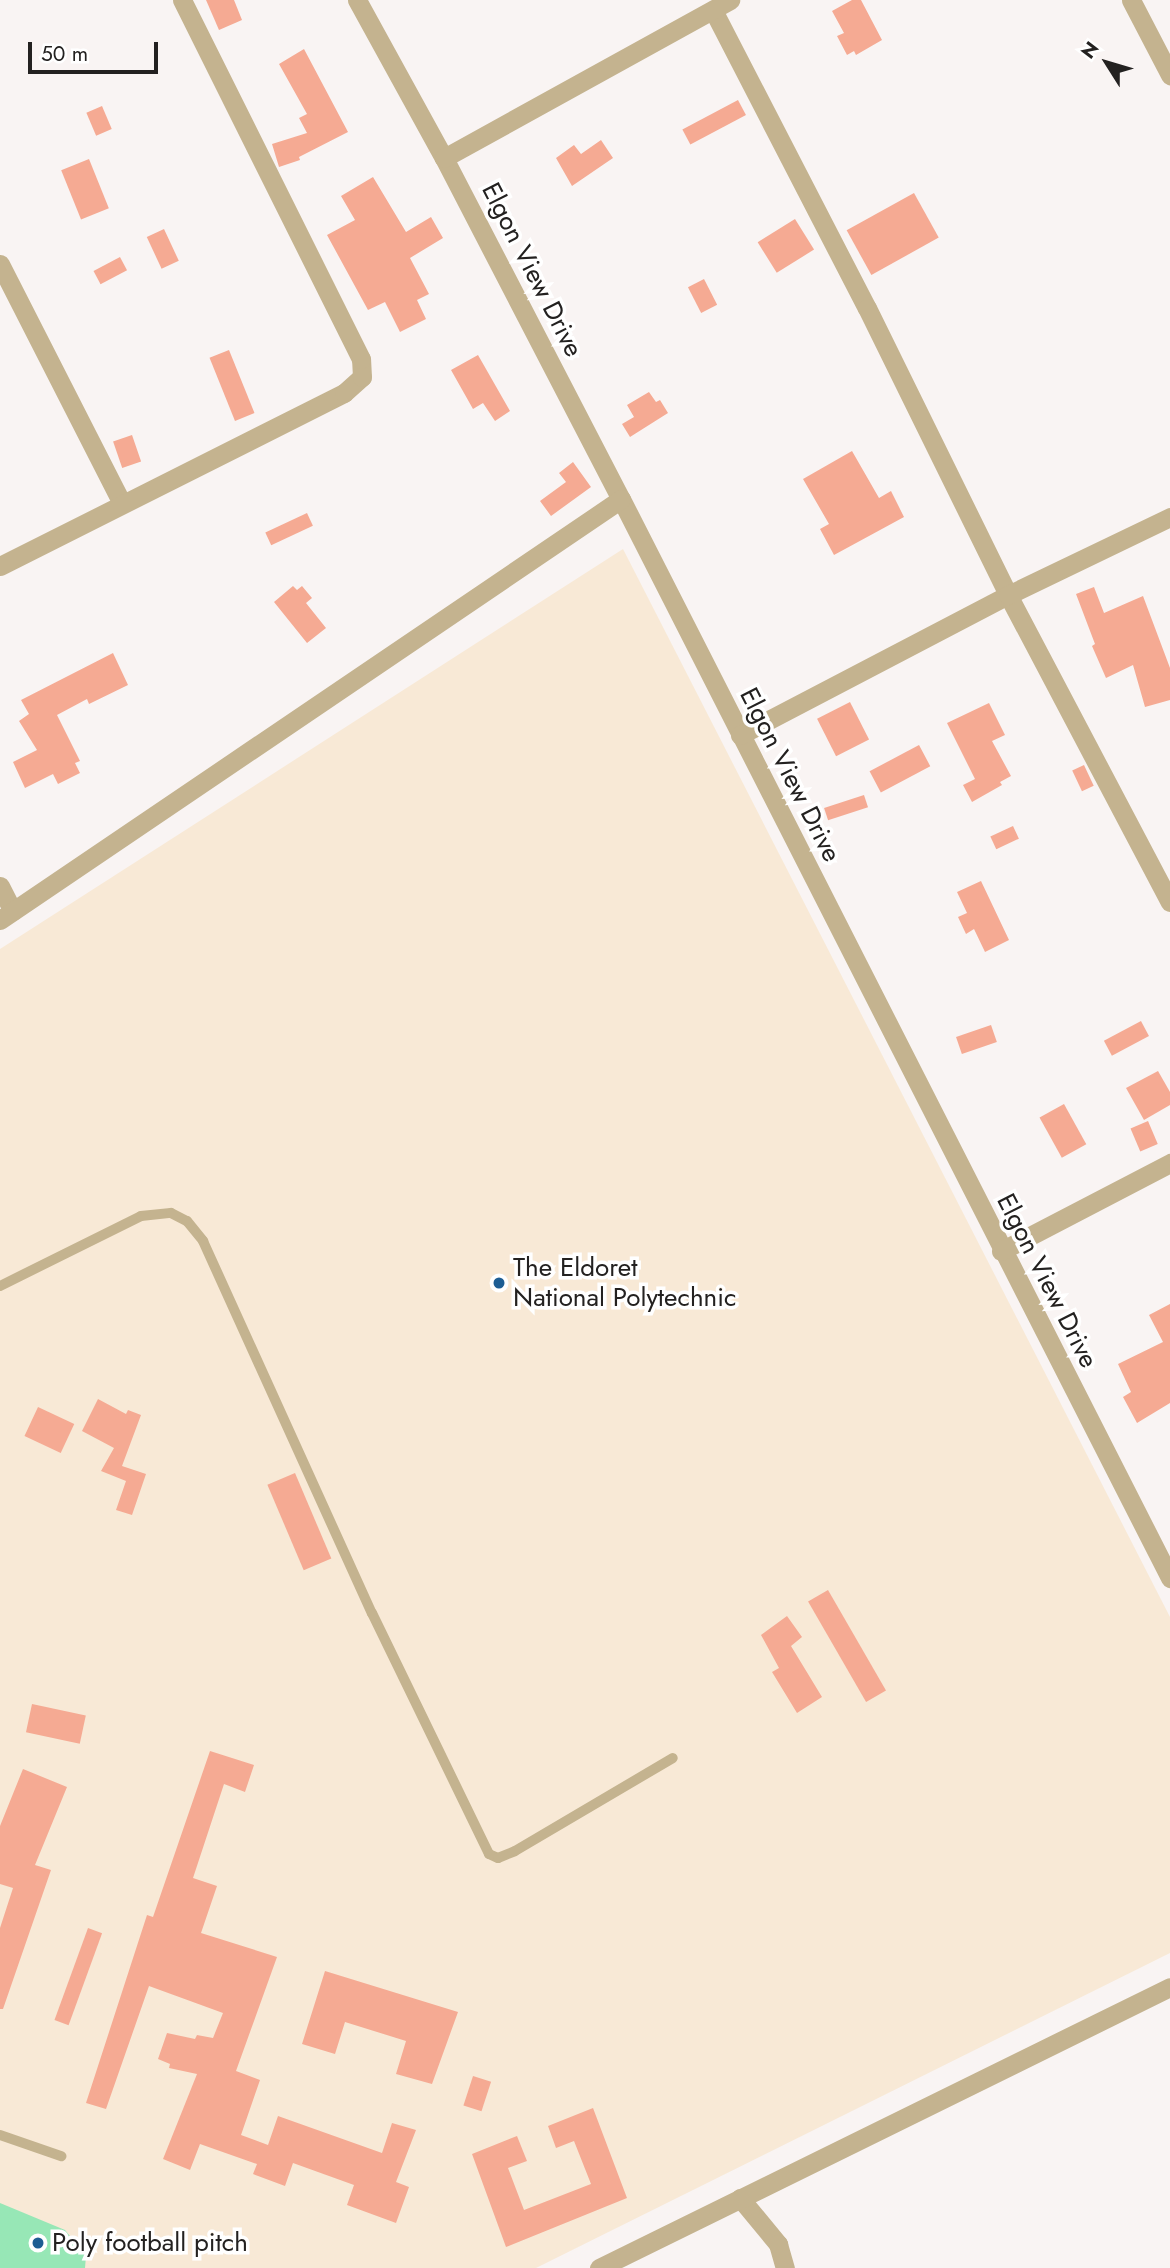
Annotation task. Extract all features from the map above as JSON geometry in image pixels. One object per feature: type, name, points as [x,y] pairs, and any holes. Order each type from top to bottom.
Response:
[{"type":"street","points":[[0,566],[344,393],[362,377],[361,359],[182,0]]},
{"type":"street","name":"Elgon View Drive","points":[[357,0],[444,158],[621,499],[1001,1251],[1170,1578]]},
{"type":"street","points":[[444,158],[730,0]]},
{"type":"street","points":[[1131,0],[1170,75]]},
{"type":"street","points":[[712,10],[867,308],[1008,595],[1170,902]]},
{"type":"street","points":[[0,264],[122,503]]},
{"type":"street","points":[[0,886],[7,915],[621,499]]},
{"type":"street","points":[[740,735],[1008,595],[1170,517]]},
{"type":"street","points":[[1001,1251],[1170,1163]]},
{"type":"street","points":[[599,2268],[1170,1986]]},
{"type":"street","points":[[740,2198],[778,2244],[785,2268]]},
{"type":"lane","points":[[0,1286],[141,1216],[171,1213],[187,1222],[203,1241],[372,1613],[489,1854],[498,1858],[515,1851],[673,1758]]},
{"type":"lane","points":[[0,2135],[61,2156]]},
{"type":"shaded area","name":"The Eldoret National Polytechnic","points":[[623,549],[1170,1617],[1170,1953],[536,2268],[0,2268],[0,949]]},
{"type":"green space","name":"Poly football pitch","points":[[0,2203],[65,2230],[86,2256],[85,2268],[0,2268]]},
{"type":"building","points":[[206,0],[234,0],[242,20],[219,30]]},
{"type":"building","points":[[852,0],[861,0],[882,40],[856,55],[854,51],[847,55],[837,36],[844,33],[832,11]]},
{"type":"building","points":[[304,49],[348,132],[299,157],[300,160],[279,167],[272,144],[307,133],[299,118],[307,114],[279,64]]},
{"type":"building","points":[[738,100],[746,115],[690,145],[682,130]]},
{"type":"building","points":[[102,106],[112,129],[96,136],[86,113]]},
{"type":"building","points":[[601,140],[613,158],[572,186],[556,158],[574,145],[581,154]]},
{"type":"building","points":[[89,159],[109,208],[81,219],[61,170]]},
{"type":"building","points":[[373,177],[406,232],[431,217],[443,238],[410,258],[429,294],[417,300],[426,319],[400,332],[385,302],[368,310],[327,235],[355,220],[341,196]]},
{"type":"building","points":[[914,193],[939,238],[871,275],[847,230]]},
{"type":"building","points":[[795,219],[814,250],[777,273],[758,242]]},
{"type":"building","points":[[164,229],[179,261],[162,269],[147,237]]},
{"type":"building","points":[[120,257],[127,270],[101,284],[94,271]]},
{"type":"building","points":[[704,279],[717,305],[701,313],[688,287]]},
{"type":"building","points":[[229,350],[254,413],[235,421],[210,358]]},
{"type":"building","points":[[478,355],[510,411],[495,421],[483,403],[473,409],[451,370]]},
{"type":"building","points":[[649,392],[656,402],[660,400],[668,413],[630,437],[622,424],[634,417],[627,405]]},
{"type":"building","points":[[132,435],[141,461],[122,468],[113,442]]},
{"type":"building","points":[[852,451],[879,498],[891,491],[904,517],[834,555],[820,529],[829,524],[803,479]]},
{"type":"building","points":[[573,462],[591,487],[551,516],[540,501],[566,482],[559,473]]},
{"type":"building","points":[[307,513],[313,526],[271,545],[265,532]]},
{"type":"building","points":[[293,586],[297,590],[302,586],[312,598],[306,603],[326,628],[307,643],[274,602]]},
{"type":"building","points":[[1094,587],[1104,613],[1143,596],[1170,668],[1170,700],[1145,707],[1133,665],[1106,678],[1092,646],[1095,644],[1076,594]]},
{"type":"building","points":[[113,653],[128,685],[89,704],[87,699],[57,715],[80,761],[75,763],[80,773],[58,784],[53,774],[25,788],[13,762],[37,750],[19,721],[29,714],[21,700]]},
{"type":"building","points":[[850,702],[869,739],[836,756],[817,719]]},
{"type":"building","points":[[989,703],[1005,735],[992,741],[1011,776],[1000,782],[1002,785],[972,802],[963,785],[975,779],[947,723]]},
{"type":"building","points":[[919,745],[930,766],[881,792],[870,771]]},
{"type":"building","points":[[1084,765],[1094,786],[1082,791],[1072,770]]},
{"type":"building","points":[[864,795],[868,807],[828,820],[824,808]]},
{"type":"building","points":[[1013,826],[1019,839],[996,849],[990,837]]},
{"type":"building","points":[[981,881],[1009,940],[985,952],[974,929],[966,934],[958,917],[967,913],[957,892]]},
{"type":"building","points":[[1141,1021],[1149,1036],[1112,1056],[1104,1041]]},
{"type":"building","points":[[991,1025],[997,1042],[962,1054],[956,1037]]},
{"type":"building","points":[[1158,1071],[1170,1092],[1170,1105],[1144,1120],[1126,1088]]},
{"type":"building","points":[[1064,1104],[1086,1144],[1062,1158],[1040,1118]]},
{"type":"building","points":[[1148,1121],[1158,1144],[1140,1151],[1131,1128]]},
{"type":"building","points":[[1170,1304],[1170,1403],[1137,1423],[1123,1397],[1131,1392],[1118,1364],[1163,1342],[1149,1315]]},
{"type":"building","points":[[98,1399],[126,1414],[128,1410],[141,1415],[122,1466],[146,1474],[132,1515],[116,1510],[126,1481],[101,1471],[114,1448],[82,1431]]},
{"type":"building","points":[[38,1407],[74,1424],[61,1453],[24,1436]]},
{"type":"building","points":[[295,1473],[331,1559],[304,1570],[267,1485]]},
{"type":"building","points":[[828,1590],[886,1690],[866,1702],[808,1602]]},
{"type":"building","points":[[787,1616],[802,1637],[791,1646],[822,1697],[797,1713],[772,1672],[779,1668],[761,1635]]},
{"type":"building","points":[[32,1704],[86,1715],[80,1744],[26,1732]]},
{"type":"building","points":[[210,1751],[254,1765],[245,1792],[224,1784],[193,1878],[217,1886],[201,1933],[277,1957],[236,2071],[260,2080],[241,2135],[268,2145],[278,2116],[382,2153],[392,2123],[416,2130],[396,2182],[409,2187],[396,2223],[347,2205],[354,2185],[293,2163],[285,2186],[253,2174],[257,2164],[200,2144],[190,2170],[163,2159],[197,2074],[169,2068],[170,2064],[158,2059],[167,2033],[195,2039],[197,2035],[213,2038],[223,2013],[149,1986],[106,2109],[86,2103],[147,1915],[153,1917]]},
{"type":"building","points":[[23,1769],[67,1787],[35,1865],[51,1870],[3,2009],[0,2009],[0,1928],[13,1888],[0,1884],[0,1826]]},
{"type":"building","points":[[88,1928],[102,1933],[69,2025],[54,2020]]},
{"type":"building","points":[[325,1971],[458,2012],[432,2084],[396,2074],[406,2041],[345,2022],[335,2054],[302,2044]]},
{"type":"building","points":[[473,2076],[491,2082],[481,2111],[463,2105]]},
{"type":"building","points":[[593,2108],[627,2198],[506,2247],[472,2154],[517,2136],[527,2161],[508,2168],[524,2210],[591,2184],[574,2141],[556,2148],[548,2126]]},
{"type":"place","name":"The Eldoret National Polytechnic","points":[[499,1283]]},
{"type":"place","name":"Poly football pitch","points":[[38,2243]]}]
